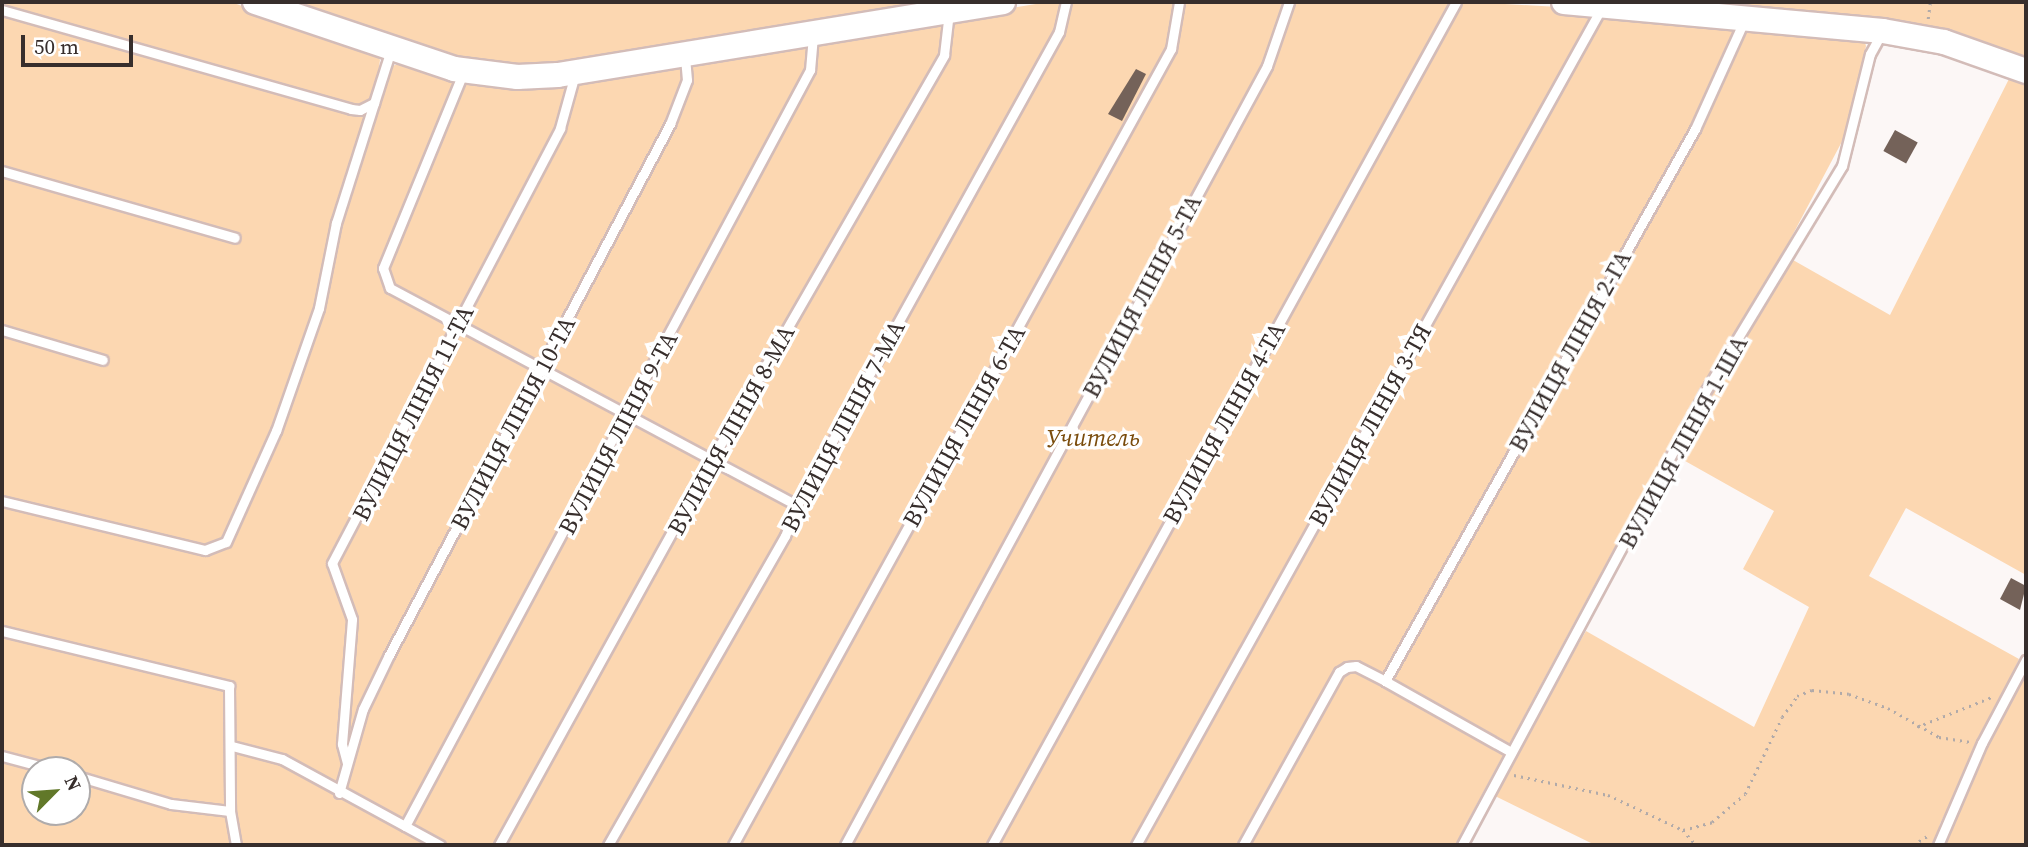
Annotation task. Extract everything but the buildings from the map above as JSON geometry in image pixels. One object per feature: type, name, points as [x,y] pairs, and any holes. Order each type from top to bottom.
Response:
[{"type":"main road","points":[[255,2],[391,50],[463,72],[517,77],[576,73],[1003,2]]},
{"type":"main road","points":[[1564,2],[1883,31],[1944,42],[2026,71]]},
{"type":"lane","name":"ВУЛИЦЯ ЛІНІЯ 7-МА","points":[[608,845],[779,548],[797,505],[1059,32],[1066,2]]},
{"type":"lane","name":"ВУЛИЦЯ ЛІНІЯ 6-ТА","points":[[733,845],[1171,49],[1179,2]]},
{"type":"lane","name":"ВУЛИЦЯ ЛІНІЯ 5-ТА","points":[[845,845],[1267,66],[1289,2]]},
{"type":"lane","name":"ВУЛИЦЯ ЛІНІЯ 4-ТА","points":[[992,845],[1456,2]]},
{"type":"lane","name":"ВУЛИЦЯ ЛІНІЯ 3-ТЯ","points":[[1136,845],[1604,5]]},
{"type":"lane","points":[[2,10],[351,109],[360,110],[374,103]]},
{"type":"lane","name":"ВУЛИЦЯ ЛІНІЯ 8-МА","points":[[499,845],[712,458],[944,55],[949,11]]},
{"type":"lane","name":"ВУЛИЦЯ ЛІНІЯ 2-ГА","points":[[1385,681],[1695,129],[1746,17]]},
{"type":"lane","name":"ВУЛИЦЯ ЛІНІЯ 1-ША","points":[[1462,845],[1705,392],[1842,166],[1870,54],[1883,31]]},
{"type":"lane","name":"ВУЛИЦЯ ЛІНІЯ 9-ТА","points":[[405,826],[629,414],[810,70],[813,33]]},
{"type":"lane","points":[[2,501],[205,550],[226,542],[276,431],[319,308],[336,223],[391,50]]},
{"type":"lane","name":"ВУЛИЦЯ ЛІНІЯ 10-ТА","points":[[339,793],[363,709],[389,654],[544,367],[670,124],[687,80],[685,55]]},
{"type":"lane","points":[[463,72],[383,268],[390,288],[460,322],[797,505]]},
{"type":"lane","name":"ВУЛИЦЯ ЛІНІЯ 11-ТА","points":[[347,764],[342,744],[352,619],[332,563],[560,128],[576,73]]},
{"type":"lane","points":[[2,171],[235,238]]},
{"type":"lane","points":[[2,330],[103,360]]},
{"type":"lane","points":[[2,631],[222,682],[232,694],[230,811],[236,845]]},
{"type":"lane","points":[[1938,845],[1982,743],[2026,660]]},
{"type":"lane","points":[[1243,845],[1339,673],[1356,666],[1511,752]]},
{"type":"lane","points":[[232,746],[282,759],[339,793],[440,845]]},
{"type":"lane","points":[[2,756],[21,761]]},
{"type":"lane","points":[[91,780],[171,804],[230,811]]},
{"type":"path","points":[[1917,727],[2011,688]]},
{"type":"path","points":[[1683,830],[1712,822],[1745,794],[1782,717],[1797,696],[1812,690],[1849,694],[1888,708],[1917,727],[1939,737],[1982,743]]},
{"type":"path","points":[[1500,770],[1539,783],[1608,795],[1683,830],[1696,845]]},
{"type":"green space","name":"Учитель","points":[[2,2],[231,2],[376,54],[380,60],[378,74],[388,76],[392,66],[402,63],[559,82],[1048,2],[1471,2],[1611,10],[1864,39],[1866,46],[1847,132],[1783,253],[1698,392],[1455,845],[2,845]]},
{"type":"green space","points":[[278,2],[955,2],[557,67],[463,64]]},
{"type":"green space","points":[[1663,2],[2026,2],[2026,60]]},
{"type":"green space","points":[[2013,71],[2026,76],[2026,575],[1906,508],[1869,576],[2019,659],[1940,824],[1934,845],[1595,845],[1491,794],[1586,631],[1754,727],[1809,607],[1743,569],[1774,511],[1678,457],[1710,396],[1793,260],[1890,315]]},
{"type":"green space","points":[[2026,670],[2026,845],[1942,845],[1986,746]]}]
